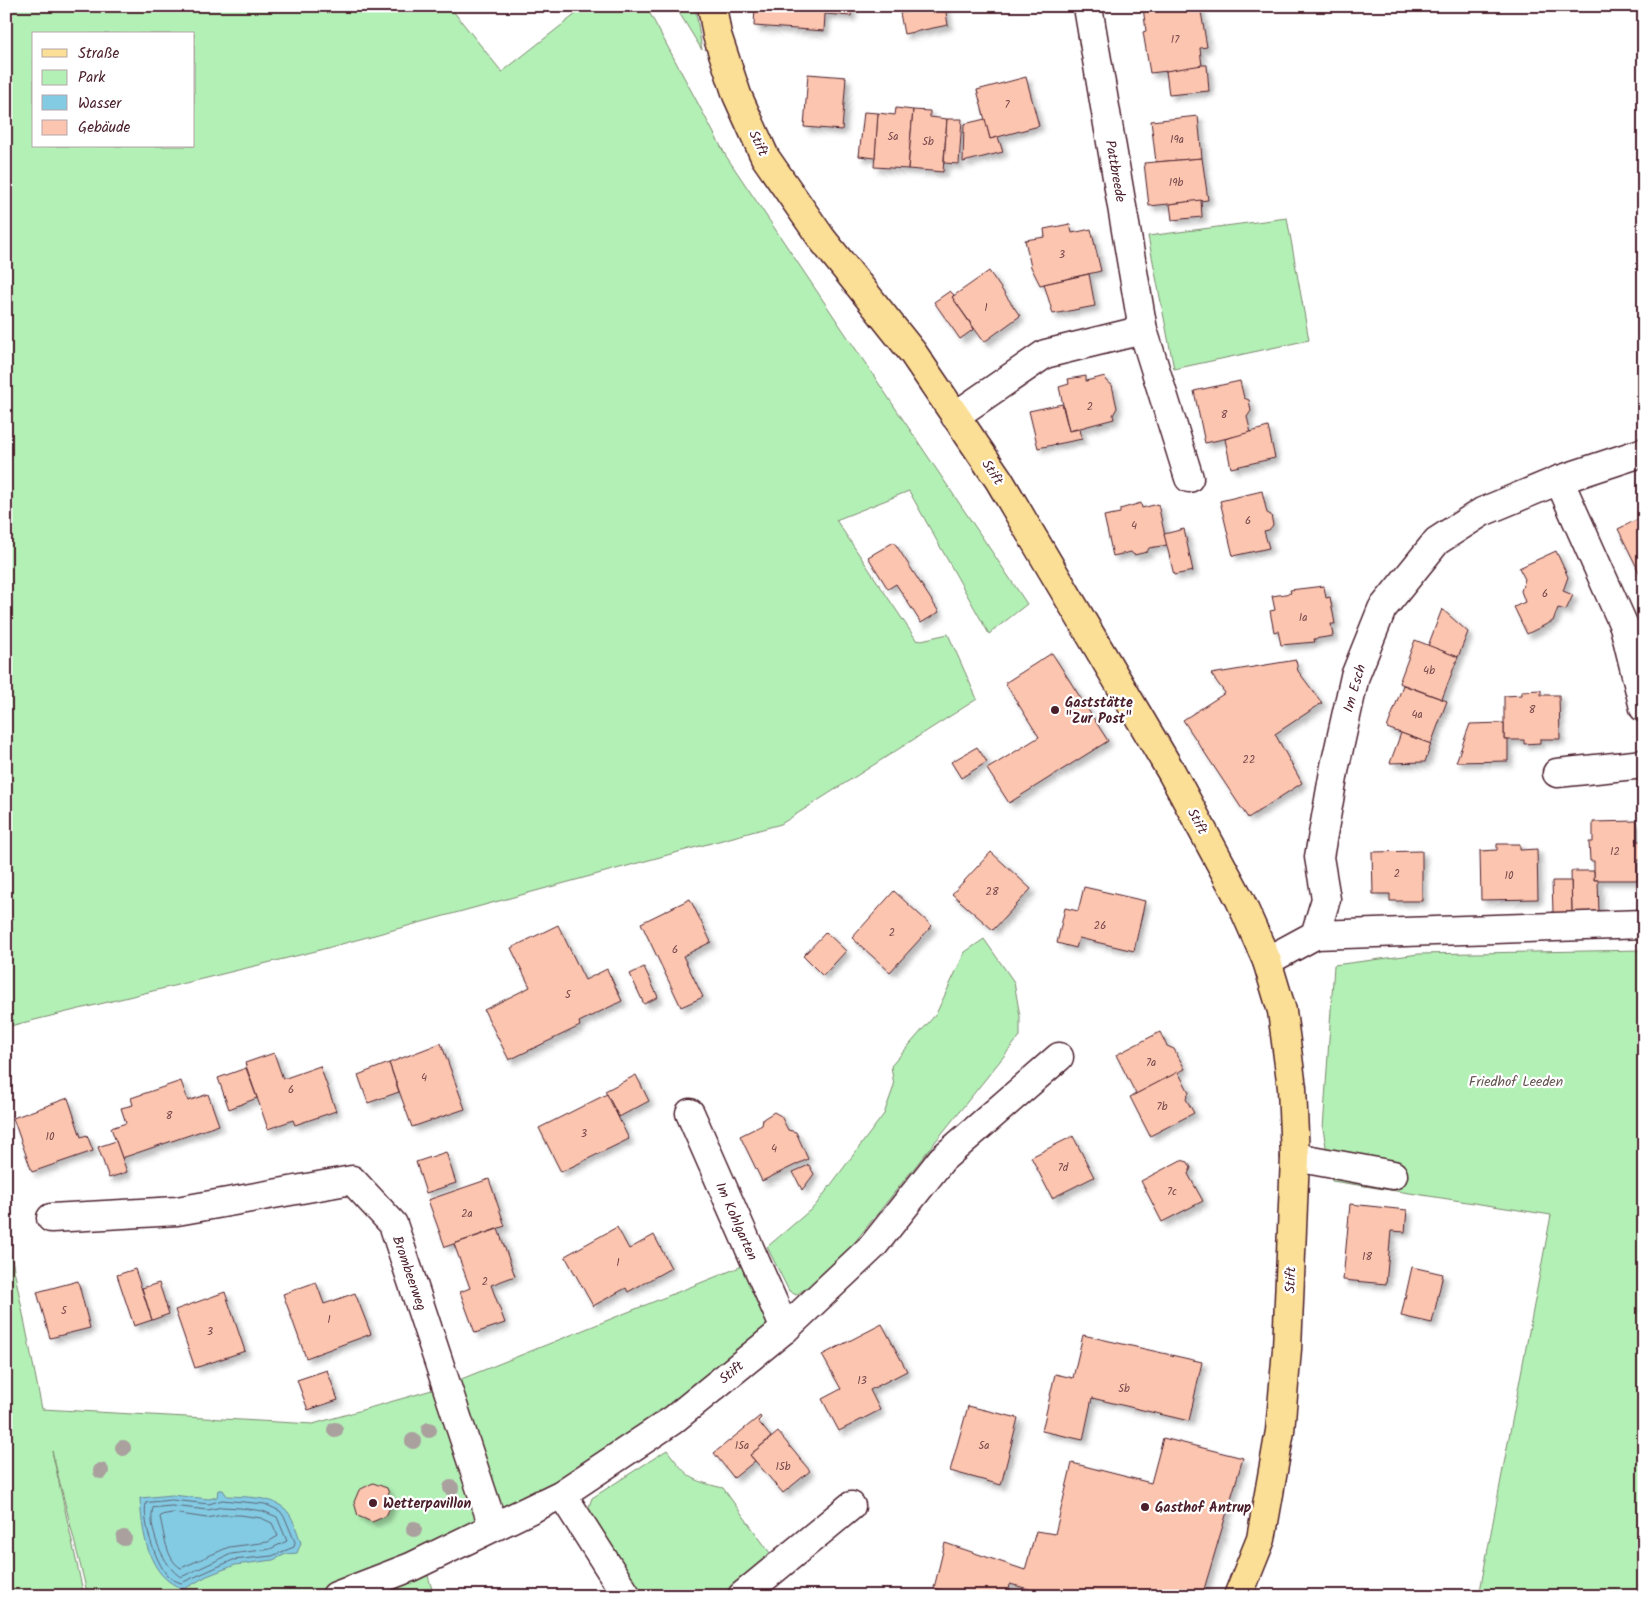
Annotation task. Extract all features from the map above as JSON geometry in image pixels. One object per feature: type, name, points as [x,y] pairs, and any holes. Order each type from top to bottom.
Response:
[{"type":"main road","name":"Stift","points":[[712,6],[717,35],[737,95],[765,158],[822,240],[913,353],[999,480],[1172,773],[1240,900],[1265,956],[1282,1011],[1292,1088],[1295,1157],[1287,1349],[1280,1431],[1261,1539],[1238,1596]]},
{"type":"street","name":"Pattbreede","points":[[1090,13],[1143,330],[1189,478]]},
{"type":"street","points":[[955,416],[1045,354],[1143,330]]},
{"type":"street","name":"Im Esch","points":[[1315,935],[1326,899],[1319,856],[1335,766],[1355,676],[1382,609],[1437,540],[1482,512],[1559,480],[1644,452]]},
{"type":"street","points":[[1559,480],[1624,626],[1644,708]]},
{"type":"street","points":[[1557,773],[1644,764]]},
{"type":"street","points":[[1265,956],[1315,935],[1644,924]]},
{"type":"street","name":"Stift","points":[[336,1596],[411,1567],[562,1494],[673,1420],[785,1329],[873,1246],[942,1160],[1059,1057]]},
{"type":"street","name":"Im Kohlgarten","points":[[690,1113],[785,1329]]},
{"type":"street","points":[[1295,1157],[1393,1175]]},
{"type":"street","name":"Brombeerweg","points":[[51,1218],[177,1211],[352,1180],[393,1224],[493,1526]]},
{"type":"street","points":[[562,1494],[627,1596]]},
{"type":"street","points":[[742,1596],[851,1506]]},
{"type":"green space","points":[[6,6],[449,6],[502,72],[586,6],[646,6],[726,156],[1027,604],[989,634],[909,491],[836,520],[917,641],[948,634],[977,699],[781,824],[316,951],[6,1027]]},
{"type":"green space","points":[[675,6],[695,6],[702,50]]},
{"type":"green space","points":[[1287,218],[1309,340],[1174,369],[1148,236]]},
{"type":"green space","points":[[984,939],[1014,982],[1020,1016],[1020,1036],[850,1248],[811,1285],[796,1295],[789,1291],[767,1247],[815,1206],[884,1114],[894,1086],[891,1066],[936,1014],[965,952]]},
{"type":"green space","name":"Friedhof Leeden","points":[[1644,950],[1644,1596],[1479,1596],[1551,1215],[1332,1181],[1323,1129],[1334,965],[1419,954]]},
{"type":"green space","points":[[6,1229],[42,1409],[313,1424],[439,1388],[745,1265],[771,1325],[667,1413],[554,1483],[420,1549],[434,1596],[88,1596],[52,1451],[84,1596],[6,1596]]},
{"type":"green space","points":[[667,1450],[690,1476],[696,1480],[723,1488],[770,1553],[759,1568],[725,1596],[641,1596],[587,1512],[592,1498]]},
{"type":"water","points":[[218,1490],[223,1490],[227,1496],[256,1498],[278,1504],[290,1515],[301,1543],[297,1553],[286,1554],[273,1560],[235,1565],[207,1576],[184,1589],[162,1575],[154,1564],[145,1538],[140,1498],[172,1495],[209,1499],[217,1497]]},
{"type":"building","points":[[755,6],[852,6],[851,16],[825,14],[824,31],[754,26]]},
{"type":"building","points":[[945,6],[948,25],[904,34],[900,13]]},
{"type":"building","points":[[1200,6],[1207,47],[1200,48],[1202,67],[1150,73],[1143,32],[1146,31],[1143,7]]},
{"type":"building","points":[[1207,65],[1209,91],[1169,95],[1166,71]]},
{"type":"building","points":[[808,74],[846,77],[842,130],[804,127]]},
{"type":"building","points":[[1026,77],[1039,126],[990,139],[977,90]]},
{"type":"building","points":[[896,108],[913,110],[908,169],[874,167],[878,113],[895,115]]},
{"type":"building","points":[[913,110],[930,111],[930,117],[947,119],[943,172],[908,169]]},
{"type":"building","points":[[864,112],[878,113],[875,158],[859,156]]},
{"type":"building","points":[[1198,116],[1202,158],[1156,162],[1151,121]]},
{"type":"building","points":[[947,119],[962,119],[959,164],[944,163]]},
{"type":"building","points":[[985,119],[990,139],[998,137],[1003,152],[963,162],[964,124]]},
{"type":"building","points":[[1202,158],[1208,200],[1149,206],[1144,163]]},
{"type":"building","points":[[1201,200],[1202,217],[1172,220],[1170,204]]},
{"type":"building","points":[[1070,224],[1072,233],[1091,229],[1101,271],[1040,285],[1031,267],[1025,240],[1045,237],[1044,229]]},
{"type":"building","points":[[989,271],[1020,316],[984,342],[952,297]]},
{"type":"building","points":[[1089,274],[1095,306],[1053,314],[1044,284]]},
{"type":"building","points":[[950,291],[954,295],[952,297],[974,329],[960,339],[934,302]]},
{"type":"building","points":[[1086,376],[1086,381],[1105,376],[1106,381],[1112,385],[1117,408],[1113,415],[1114,419],[1069,431],[1059,387],[1069,384],[1068,379]]},
{"type":"building","points":[[1240,381],[1244,398],[1249,400],[1251,411],[1247,417],[1251,433],[1205,443],[1194,391]]},
{"type":"building","points":[[1062,404],[1069,431],[1080,429],[1082,439],[1038,448],[1029,411]]},
{"type":"building","points":[[1268,427],[1275,458],[1231,468],[1225,439]]},
{"type":"building","points":[[1262,491],[1267,513],[1271,515],[1273,525],[1269,530],[1264,531],[1269,548],[1233,556],[1220,501]]},
{"type":"building","points":[[1141,503],[1142,508],[1158,504],[1167,545],[1149,548],[1147,552],[1134,555],[1131,552],[1113,556],[1104,516],[1120,513],[1120,509]]},
{"type":"building","points":[[1644,516],[1644,582],[1618,529]]},
{"type":"building","points":[[1184,529],[1193,571],[1174,575],[1164,534]]},
{"type":"building","points":[[894,542],[939,612],[921,623],[896,584],[888,589],[868,557]]},
{"type":"building","points":[[1556,551],[1568,577],[1563,591],[1573,595],[1566,610],[1558,608],[1553,621],[1527,634],[1514,607],[1525,602],[1521,591],[1525,579],[1519,568]]},
{"type":"building","points":[[1324,586],[1326,598],[1330,597],[1335,624],[1331,624],[1333,636],[1314,639],[1315,642],[1281,645],[1278,631],[1274,632],[1270,611],[1275,610],[1272,596],[1291,593],[1290,590]]},
{"type":"building","points":[[1442,609],[1468,632],[1458,657],[1428,646]]},
{"type":"building","points":[[1415,640],[1458,657],[1442,699],[1399,683]]},
{"type":"building","name":"Gaststätte \"Zur Post\"","points":[[1052,653],[1108,741],[1009,803],[987,769],[1039,737],[1005,683]]},
{"type":"building","points":[[1296,660],[1298,671],[1322,703],[1275,734],[1302,783],[1248,818],[1183,720],[1225,693],[1211,674]]},
{"type":"building","points":[[1403,685],[1447,701],[1431,744],[1387,728]]},
{"type":"building","points":[[1541,690],[1541,695],[1559,695],[1560,739],[1540,739],[1540,743],[1524,744],[1524,740],[1504,740],[1504,696],[1522,695],[1522,691]]},
{"type":"building","points":[[1504,723],[1504,740],[1508,740],[1508,761],[1456,762],[1470,724]]},
{"type":"building","points":[[1401,733],[1431,744],[1425,762],[1390,763]]},
{"type":"building","points":[[977,747],[987,762],[961,778],[951,762]]},
{"type":"building","points":[[1637,821],[1637,841],[1641,841],[1642,860],[1638,860],[1638,880],[1594,880],[1594,861],[1590,861],[1589,842],[1593,842],[1593,822]]},
{"type":"building","points":[[1497,844],[1520,844],[1520,850],[1537,849],[1538,899],[1481,900],[1480,851],[1497,850]]},
{"type":"building","points":[[1422,851],[1422,901],[1390,901],[1390,894],[1373,894],[1372,852]]},
{"type":"building","points":[[991,852],[1031,889],[993,930],[952,894]]},
{"type":"building","points":[[1571,871],[1594,871],[1594,880],[1598,880],[1599,913],[1572,913]]},
{"type":"building","points":[[1552,881],[1571,881],[1572,913],[1553,913]]},
{"type":"building","points":[[1084,887],[1145,901],[1134,951],[1079,938],[1076,948],[1057,943],[1065,908],[1078,911]]},
{"type":"building","points":[[894,891],[932,926],[890,972],[852,938]]},
{"type":"building","points":[[690,899],[711,942],[683,956],[703,997],[681,1007],[641,923]]},
{"type":"building","points":[[558,925],[585,980],[607,969],[622,1001],[579,1022],[580,1026],[509,1060],[484,1010],[530,987],[511,948]]},
{"type":"building","points":[[826,932],[846,951],[823,976],[803,956]]},
{"type":"building","points":[[644,967],[658,997],[644,1004],[630,974]]},
{"type":"building","points":[[1160,1032],[1167,1046],[1174,1049],[1185,1069],[1136,1094],[1116,1055]]},
{"type":"building","points":[[441,1043],[465,1109],[412,1127],[389,1063]]},
{"type":"building","points":[[274,1053],[283,1079],[320,1066],[336,1111],[295,1125],[293,1120],[268,1129],[245,1063]]},
{"type":"building","points":[[389,1063],[399,1092],[368,1103],[358,1075]]},
{"type":"building","points":[[246,1068],[257,1098],[229,1109],[218,1078]]},
{"type":"building","points":[[1178,1072],[1189,1092],[1186,1099],[1194,1113],[1150,1136],[1130,1097]]},
{"type":"building","points":[[636,1075],[649,1101],[619,1117],[605,1091]]},
{"type":"building","points":[[181,1081],[188,1101],[208,1094],[219,1125],[122,1158],[111,1128],[126,1123],[121,1108],[133,1105],[131,1098]]},
{"type":"building","points":[[607,1094],[629,1139],[561,1172],[539,1128]]},
{"type":"building","points":[[68,1098],[81,1137],[87,1135],[93,1151],[32,1172],[13,1118]]},
{"type":"building","points":[[774,1112],[781,1116],[788,1130],[796,1132],[808,1159],[762,1181],[740,1136],[762,1125],[763,1119]]},
{"type":"building","points":[[1073,1136],[1094,1177],[1052,1198],[1031,1157]]},
{"type":"building","points":[[116,1141],[127,1172],[109,1178],[98,1147]]},
{"type":"building","points":[[446,1152],[456,1183],[426,1193],[416,1162]]},
{"type":"building","points":[[1181,1160],[1188,1162],[1191,1168],[1188,1174],[1203,1201],[1162,1222],[1141,1181]]},
{"type":"building","points":[[809,1165],[814,1174],[802,1190],[793,1172]]},
{"type":"building","points":[[489,1179],[505,1226],[445,1247],[428,1200]]},
{"type":"building","points":[[1350,1204],[1407,1210],[1405,1232],[1391,1231],[1386,1284],[1343,1280]]},
{"type":"building","points":[[617,1227],[629,1249],[654,1235],[671,1268],[628,1292],[626,1288],[593,1306],[565,1256]]},
{"type":"building","points":[[498,1229],[515,1276],[491,1285],[505,1323],[475,1333],[460,1292],[470,1288],[454,1244]]},
{"type":"building","points":[[1412,1267],[1443,1274],[1432,1323],[1401,1316]]},
{"type":"building","points":[[135,1269],[152,1320],[134,1326],[117,1275]]},
{"type":"building","points":[[78,1281],[90,1328],[50,1338],[37,1292]]},
{"type":"building","points":[[316,1282],[324,1304],[355,1293],[371,1334],[306,1358],[283,1294]]},
{"type":"building","points":[[159,1283],[169,1314],[152,1320],[142,1288]]},
{"type":"building","points":[[225,1292],[245,1351],[195,1368],[175,1310]]},
{"type":"building","points":[[882,1324],[907,1371],[870,1390],[880,1410],[839,1431],[822,1399],[841,1389],[822,1355]]},
{"type":"building","points":[[1083,1335],[1202,1362],[1189,1421],[1092,1398],[1083,1440],[1042,1431],[1055,1374],[1073,1378]]},
{"type":"building","points":[[327,1370],[338,1400],[308,1410],[297,1380]]},
{"type":"building","points":[[968,1406],[1018,1418],[1001,1485],[950,1471]]},
{"type":"building","points":[[760,1416],[761,1418],[758,1421],[771,1437],[750,1455],[755,1461],[734,1478],[714,1453]]},
{"type":"building","points":[[778,1432],[810,1471],[783,1493],[750,1455]]},
{"type":"building","name":"Gasthof Antrup","points":[[1163,1438],[1243,1458],[1202,1596],[1055,1596],[1010,1584],[1008,1596],[958,1596],[934,1588],[945,1543],[1025,1570],[1036,1531],[1055,1534],[1072,1463],[1151,1483]]},
{"type":"building","name":"Wetterpavillon","points":[[373,1483],[387,1488],[392,1503],[386,1516],[372,1522],[358,1516],[354,1502],[359,1490]]},
{"type":"place","name":"Gaststätte \"Zur Post\"","points":[[1055,710]]},
{"type":"place","name":"Wetterpavillon","points":[[373,1503]]},
{"type":"place","name":"Gasthof Antrup","points":[[1145,1507]]}]
